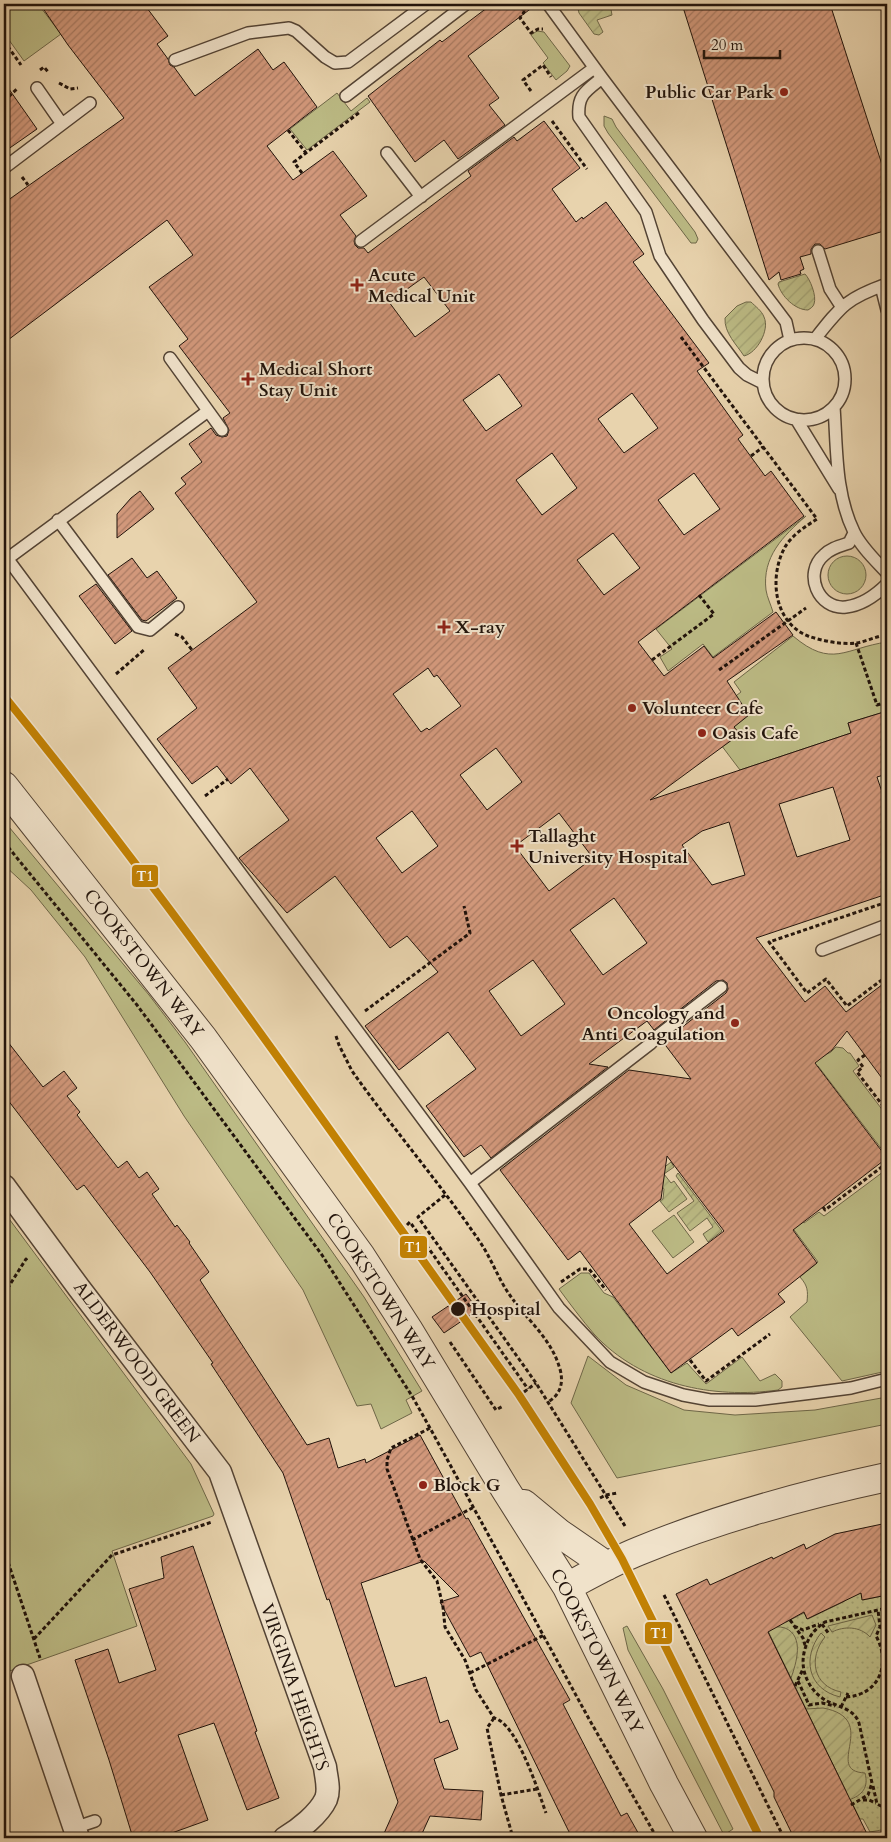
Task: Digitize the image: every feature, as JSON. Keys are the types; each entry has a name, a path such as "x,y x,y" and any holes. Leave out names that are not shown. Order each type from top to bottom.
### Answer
{"street":[{"name":"COOKSTOWN WAY","path":"4,786 203,1038 361,1256 567,1587 664,1784 693,1838"},
{"name":"ALDERWOOD GREEN","path":"4,1186 79,1288 220,1472 248,1550"},
{"path":"567,1587 639,1551 672,1539 780,1502 887,1477"},
{"path":"505,1489 559,1532 607,1566"},
{"name":"VIRGINIA HEIGHTS","path":"248,1550 325,1767 328,1786 326,1799 312,1817 296,1832 285,1838"},
{"path":"23,1676 76,1833"}],"lane":[{"path":"175,60 248,33 289,28 296,31 324,57 335,63 348,62 426,4"},
{"path":"346,96 466,4"},
{"path":"548,4 594,68 786,322 790,340"},
{"path":"360,241 594,68"},
{"path":"602,78 584,92 580,99 579,117 646,212 660,256 703,320 739,368 746,375 763,383"},
{"path":"37,88 62,124"},
{"path":"4,168 90,103"},
{"path":"387,153 420,197"},
{"path":"818,251 830,289 842,306"},
{"path":"815,339 842,306 853,298 884,285 887,310"},
{"path":"801,338 815,339 828,345 838,355 844,368 845,382 842,396 834,407 822,416 808,420 796,419 783,414 773,406 766,395 763,383 764,370 768,358 777,348 790,340 801,338"},
{"path":"170,358 222,430"},
{"path":"834,407 839,490"},
{"path":"208,411 58,520 5,556 470,1183 559,1308 610,1362 644,1382 683,1395 710,1400 755,1400 841,1389 887,1379"},
{"path":"796,419 839,490 854,533 887,573"},
{"path":"58,520 138,627 150,630 178,607"},
{"path":"854,533 849,543 834,548 823,555 816,565 815,588 820,597 828,602 846,607 860,603 878,594 887,584"},
{"path":"822,950 887,925"},
{"path":"470,1183 721,987"},
{"path":"76,1833 95,1821"}],"path":[{"path":"4,41 21,65"},
{"path":"302,174 294,162 371,103 358,86"},
{"path":"288,130 306,153"},
{"path":"681,337 817,518 786,544 778,563 775,586 778,604 789,622 807,636 840,643 856,643 887,635"},
{"path":"751,456 763,447"},
{"path":"652,660 714,614 699,595"},
{"path":"719,670 789,622 820,597"},
{"path":"169,634 182,637 192,650"},
{"path":"856,643 878,705 887,702"},
{"path":"101,684 125,667 150,644"},
{"path":"191,806 228,779"},
{"path":"4,842 137,1005 322,1255 412,1396 589,1719 657,1838"},
{"path":"360,1015 470,933 464,906"},
{"path":"338,1031 336,1035 339,1045 352,1071 481,1243 517,1306 546,1339 559,1366 561,1386 558,1394 548,1402"},
{"path":"865,1055 858,1060 863,1067 857,1072 887,1111"},
{"path":"823,1207 825,1210 887,1164"},
{"path":"445,1195 418,1217 536,1383 625,1526"},
{"path":"407,1225 410,1222 528,1388"},
{"path":"4,1294 26,1259"},
{"path":"554,1276 560,1283 580,1269 589,1269 606,1290"},
{"path":"690,1360 706,1381 770,1334"},
{"path":"524,1392 536,1383"},
{"path":"496,1410 503,1406"},
{"path":"430,1428 391,1448 386,1470 420,1559 437,1581 445,1627 465,1660 476,1690 494,1718 507,1726 526,1760 546,1813"},
{"path":"600,1498 617,1493"},
{"path":"412,1540 474,1507"},
{"path":"34,1639 112,1555 219,1520"},
{"path":"4,1550 41,1661"},
{"path":"664,1595 784,1838"},
{"path":"794,1626 803,1630 887,1608 887,1614"},
{"path":"842,1708 847,1695 855,1696 870,1688 878,1680 881,1672 883,1652 876,1636 880,1627 878,1610"},
{"path":"790,1620 803,1638 805,1646"},
{"path":"824,1623 829,1634"},
{"path":"824,1623 816,1628 805,1646 803,1657 806,1679 813,1690 824,1699 854,1714 859,1722 877,1804"},
{"path":"470,1673 544,1635"},
{"path":"794,1686 804,1668"},
{"path":"798,1681 809,1705 822,1703 842,1708"},
{"path":"887,1716 884,1734 887,1752"},
{"path":"494,1718 487,1728 501,1795 513,1838"},
{"path":"886,1748 887,1740"},
{"path":"851,1805 862,1800 870,1793 872,1784"},
{"path":"501,1795 537,1789"},
{"path":"862,1800 869,1800 880,1806 887,1804"}],"shaded area":[{"path":"7,4 38,4 61,34 24,61 4,33 4,6"},
{"path":"577,4 610,4 612,15 597,20 603,32 599,35 594,34 579,13"},
{"path":"537,31 544,32 570,66 556,80 543,63 548,58 531,35"},
{"path":"337,93 351,111 367,98 370,102 307,150 290,129"},
{"path":"604,116 612,119 616,127 695,232 698,239 696,243 691,243 608,133 604,126"},
{"path":"805,274 811,284 815,297 814,305 808,310 798,308 789,302 778,284 779,282"},
{"path":"751,302 762,313 765,328 758,346 744,356 729,334 725,318 737,306"},
{"path":"806,516 782,540 767,567 766,590 773,612 713,657 703,644 668,671 660,657 672,649 656,629"},
{"path":"847,556 861,561 866,575 861,589 847,594 833,589 828,575 833,561"},
{"path":"793,636 818,652 829,654 839,654 887,642 887,720 884,712 848,723 851,733 740,770 703,721 741,692 734,682"},
{"path":"4,821 149,995 185,1042 364,1297 422,1391 406,1400 412,1413 381,1429 371,1404 357,1406 303,1290 184,1116 85,957 31,890 4,865"},
{"path":"836,1047 843,1048 850,1053 859,1066 853,1071 887,1116 887,1156 818,1066 784,1092 821,1057"},
{"path":"712,1120 733,1129 804,1223 819,1212 824,1216 887,1169 887,1371 842,1381 790,1317 807,1302 807,1289 800,1277 818,1262"},
{"path":"671,1162 674,1167 664,1174 671,1183 674,1181 687,1199 669,1212 660,1201 663,1199 664,1189 656,1178 657,1173"},
{"path":"678,1173 722,1231 708,1242 703,1234 713,1227 707,1218 690,1231 677,1213 694,1201 676,1176"},
{"path":"4,1212 191,1464 214,1514 213,1516 112,1551 137,1626 4,1673"},
{"path":"674,1215 694,1242 673,1258 652,1231"},
{"path":"581,1273 589,1273 604,1293 613,1297 671,1373 687,1363 706,1384 742,1357 760,1381 775,1374 782,1381 782,1387 778,1390 753,1392 704,1390 679,1385 633,1366 594,1334 559,1289"},
{"path":"588,1356 626,1385 684,1410 735,1415 815,1410 887,1397 887,1424 617,1478 571,1403"},
{"path":"860,1590 863,1600 887,1595 887,1829 870,1832 863,1819 860,1819 766,1627 780,1610 786,1622 804,1613 808,1619 843,1602"},
{"path":"872,1615 876,1625 870,1637 862,1631 852,1628 832,1632 828,1626"},
{"path":"627,1626 663,1689 733,1829 724,1835 628,1650 623,1628"},
{"path":"766,1627 785,1628 795,1637 797,1658 791,1678"},
{"path":"821,1633 825,1637 816,1654 816,1670 824,1684 841,1692 840,1697 820,1687 814,1680 811,1671 811,1652"},
{"path":"823,1708 840,1714 848,1723 851,1733 848,1754 849,1764 853,1770 865,1773 865,1787 858,1796 849,1800 806,1709"}],"building":[{"path":"40,4 144,4 168,36 157,44 170,65 174,67 195,96 258,49 273,70 284,62 317,107 267,146 293,180 333,151 367,196 340,215 356,236 355,245 358,248 364,248 368,253 471,176 468,171 514,137 517,141 544,121 580,168 552,189 576,222 606,202 644,254 633,262 709,363 697,371 743,435 738,439 765,476 771,471 804,516 638,642 664,676 704,646 713,658 776,612 793,635 727,681 749,715 734,727 740,734 650,800 851,733 848,723 887,711 887,774 877,777 887,807 887,894 756,938 805,1002 825,986 846,1012 887,981 887,1085 847,1031 832,1050 815,1063 887,1158 793,1230 817,1263 778,1294 785,1302 738,1336 732,1328 671,1373 580,1251 568,1260 500,1170 629,1070 691,1079 663,1042 726,993 728,989 727,983 723,980 716,981 654,1030 647,1021 589,1064 608,1067 491,1158 481,1145 464,1157 426,1106 476,1069 448,1032 399,1070 365,1026 438,972 407,936 390,948 335,876 287,913 239,858 289,820 250,768 231,784 217,766 192,784 157,739 197,708 168,668 257,602 175,493 186,484 181,478 202,462 189,444 211,428 216,435 222,437 227,436 229,430 223,418 230,413 179,346 188,339 149,287 193,255 167,220 4,343 4,203 124,118 68,45","holes":["424,277 450,311 415,337 389,302","499,374 522,406 486,431 463,400","632,393 658,428 624,453 598,419","552,453 577,488 542,515 516,480","694,473 720,509 684,535 658,500","613,533 640,568 604,595 577,560","428,668 434,677 437,675 461,706 429,730 427,728 421,732 393,694","496,748 522,782 487,810 460,775","833,787 850,840 797,857 779,804","412,811 438,846 402,873 376,838","559,813 593,858 549,891 515,846","729,822 745,875 712,885 682,845 702,831","614,898 647,943 603,975 570,930","533,960 565,1004 521,1036 489,991","667,1156 724,1231 667,1274 629,1224 661,1199"]},
{"path":"492,4 537,4 468,56 499,98 489,105 505,125 458,159 444,140 415,162 368,96 440,40 442,42"},
{"name":"Public Car Park","path":"682,4 830,4 887,180 887,230 825,249 820,244 815,244 811,249 811,254 800,257 804,269 800,271 801,274 781,280 779,272 769,280"},
{"path":"4,82 37,129 4,152"},
{"path":"140,491 154,509 117,538 117,514"},
{"path":"132,558 147,578 157,571 177,598 146,621 142,620 108,575"},
{"path":"96,584 132,631 115,644 79,596"},
{"path":"4,1037 43,1087 64,1071 77,1088 67,1096 80,1112 77,1115 118,1168 127,1161 139,1178 147,1172 159,1189 152,1194 175,1227 177,1225 190,1242 209,1272 200,1280 307,1445 329,1438 338,1468 365,1459 366,1463 420,1435 570,1700 563,1704 621,1816 627,1813 641,1838 572,1838 481,1652 470,1657 440,1602 459,1596 424,1561 361,1583 395,1687 426,1677 440,1723 448,1720 458,1749 434,1759 444,1789 483,1791 481,1820 430,1816 420,1838 382,1838 398,1802 329,1599 327,1600 283,1473 211,1364 213,1363 150,1272 84,1185 77,1190 4,1095"},
{"path":"466,1294 478,1310 444,1333 432,1317"},
{"path":"887,1523 887,1595 862,1600 861,1593 807,1619 804,1612 768,1632 869,1838 794,1838 774,1797 774,1792 676,1594 707,1579 710,1585 804,1544 806,1549 835,1534"},
{"path":"193,1546 279,1798 247,1810 214,1723 178,1735 208,1820 169,1834 170,1838 133,1838 75,1660 108,1649 119,1683 156,1670 129,1589 164,1578 161,1557"}],"transit line":[{"name":"T1","path":"4,696 72,781 203,954 519,1395 590,1504 622,1559 760,1838"}],"place":[{"name":"Public Car Park","path":"784,92"},
{"name":"Acute Medical Unit","path":"357,285"},
{"name":"Medical Short Stay Unit","path":"248,379"},
{"name":"X-ray","path":"444,627"},
{"name":"Volunteer Cafe","path":"632,708"},
{"name":"Oasis Cafe","path":"702,733"},
{"name":"Tallaght University Hospital","path":"517,846"},
{"name":"Oncology and Anti Coagulation","path":"735,1023"},
{"name":"Hospital","path":"458,1309"},
{"name":"Block G","path":"423,1485"}]}
